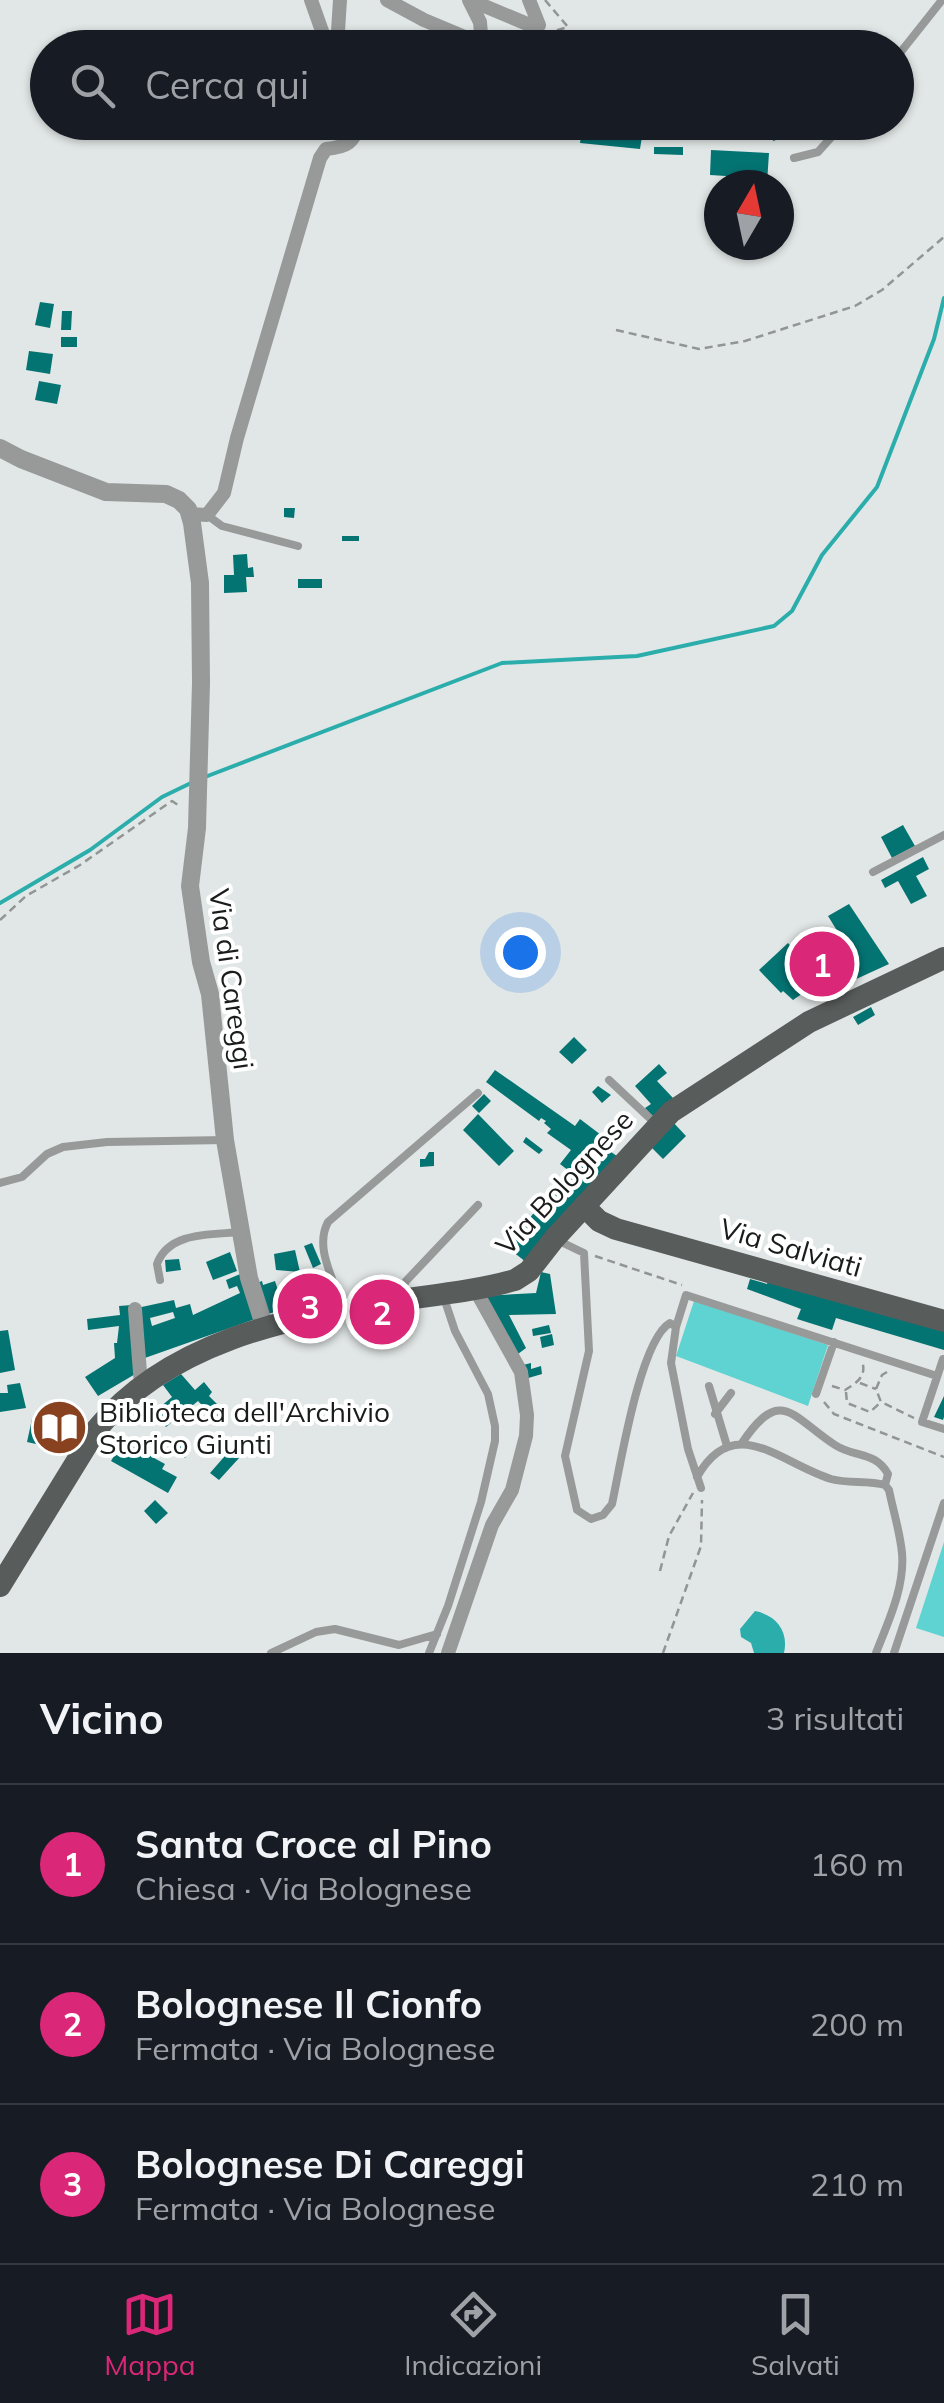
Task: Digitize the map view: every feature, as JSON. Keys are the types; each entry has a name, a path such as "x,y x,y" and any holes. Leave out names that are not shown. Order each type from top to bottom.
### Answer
{"main road":[{"name":"Via Bolognese","path":"0,1586 96,1430 141,1385 180,1360 265,1328 342,1309 515,1280 530,1271 554,1238 672,1112 809,1022 944,958"},
{"name":"Via Salviati","path":"591,1200 599,1220 622,1230 944,1321"}],"street":[{"path":"311,0 322,30"},
{"path":"338,30 340,0"},
{"path":"387,0 448,30"},
{"path":"470,0 481,30"},
{"path":"470,0 537,28 539,24 529,0"},
{"path":"0,448 106,492 166,494 198,515 224,493 236,438 320,158 326,150 343,148 355,140"},
{"name":"Via di Careggi","path":"198,515 201,683 197,828 190,886 201,962 210,994 241,1232 249,1278 265,1328"},
{"path":"448,1653 492,1525 512,1490 526,1436 521,1372 475,1289"},
{"path":"136,1309 141,1385"}],"lane":[{"path":"914,35 942,0"},
{"path":"794,158 818,152 829,140"},
{"path":"198,515 222,526 298,546"},
{"path":"873,872 944,834"},
{"path":"609,1080 657,1125"},
{"path":"342,1309 322,1246 322,1233 328,1222 478,1092"},
{"path":"0,1183 22,1177 47,1154 62,1148 107,1142 226,1140"},
{"path":"398,1300 406,1281 478,1205"},
{"path":"160,1280 157,1264 168,1246 194,1237 241,1232"},
{"path":"554,1238 584,1253 589,1350 565,1456 582,1516 591,1519 603,1515 612,1504 646,1357 664,1326 670,1322 676,1327"},
{"path":"429,1653 481,1502 495,1426 488,1394 454,1331 444,1294"},
{"path":"699,1483 670,1363 686,1295 937,1376"},
{"path":"816,1394 834,1342"},
{"path":"943,1359 922,1422 944,1429"},
{"path":"709,1386 727,1446"},
{"path":"715,1414 731,1393"},
{"path":"742,1443 765,1414 790,1412 840,1448 876,1458 888,1474 885,1485"},
{"path":"688,1449 711,1455 742,1443 844,1483 885,1485 902,1553 902,1574 876,1653"},
{"path":"699,1483 711,1455"},
{"path":"894,1653 944,1504"},
{"path":"270,1653 316,1632 334,1630 399,1645 437,1634"}],"path":[{"path":"616,330 699,350 745,341 855,306 882,290 944,238"},
{"path":"0,920 26,896 80,865 166,805 180,805 186,815"},
{"path":"584,1253 688,1286"},
{"path":"820,1382 845,1390 859,1382 864,1368 859,1350"},
{"path":"845,1390 847,1402 870,1412 876,1410 880,1402 876,1390 882,1375 902,1364"},
{"path":"859,1382 876,1390"},
{"path":"816,1394 834,1414 944,1457"},
{"path":"880,1402 922,1422"},
{"path":"660,1571 669,1536 699,1483"},
{"path":"663,1653 701,1546 704,1510 699,1483"}],"shaded area":[{"path":"694,1301 828,1345 808,1406 676,1356"},
{"path":"944,1542 944,1637 916,1628"},
{"path":"755,1611 779,1625 785,1638 784,1653 754,1653 751,1643 741,1637 740,1629"}],"building":[{"path":"580,140 641,140 640,149 580,143"},
{"path":"654,147 683,147 683,155 654,154"},
{"path":"711,150 769,153 768,170 710,170"},
{"path":"40,302 54,304 50,328 35,325"},
{"path":"62,311 72,311 71,330 61,330"},
{"path":"61,337 77,337 77,347 61,347"},
{"path":"29,351 53,354 50,374 26,370"},
{"path":"39,381 61,385 57,404 35,400"},
{"path":"284,508 295,508 294,518 284,517"},
{"path":"342,536 359,536 359,541 342,541"},
{"path":"247,554 248,568 253,567 254,577 246,577 247,592 224,593 224,575 234,575 233,555"},
{"path":"298,579 322,579 322,588 298,588"},
{"path":"903,825 915,846 892,858 881,837"},
{"path":"923,857 929,869 916,876 927,896 911,904 898,881 885,888 881,880"},
{"path":"849,904 889,964 828,992 819,982 793,1000 781,993 759,970 788,943 796,952 805,946 803,938 816,932 818,940 826,937 833,950 844,942 828,916"},
{"path":"871,1007 875,1015 858,1025 853,1017"},
{"path":"574,1037 587,1050 572,1064 559,1052"},
{"path":"659,1064 667,1073 657,1081 673,1098 653,1117 645,1108 651,1104 635,1086"},
{"path":"495,1070 575,1126 580,1119 605,1138 600,1144 621,1159 526,1262 508,1248 554,1185 561,1191 588,1158 583,1154 569,1171 560,1164 571,1150 547,1133 551,1129 546,1121 539,1121 486,1082"},
{"path":"598,1086 611,1095 602,1103 592,1092"},
{"path":"484,1094 491,1101 479,1113 472,1106"},
{"path":"478,1114 514,1151 499,1166 463,1130"},
{"path":"671,1120 686,1136 663,1159 647,1143"},
{"path":"526,1137 543,1150 539,1154 523,1142"},
{"path":"429,1152 434,1152 434,1166 420,1167 420,1159 425,1159"},
{"path":"312,1243 321,1264 313,1268 304,1246"},
{"path":"295,1250 300,1272 276,1270 274,1254"},
{"path":"230,1252 237,1271 213,1280 206,1262"},
{"path":"179,1259 181,1270 166,1272 165,1260"},
{"path":"245,1272 258,1318 142,1359 137,1308 174,1300 176,1308 190,1304 193,1315 240,1293 237,1286 229,1289 226,1280","holes":["173,1312 175,1318 152,1326 150,1318"]},
{"path":"541,1272 550,1274 556,1314 509,1315 526,1348 518,1354 483,1296 536,1293"},
{"path":"750,1279 944,1330 944,1350 836,1318 832,1330 797,1319 801,1309 747,1289"},
{"path":"262,1281 263,1285 275,1281 284,1309 265,1315 254,1284"},
{"path":"132,1305 137,1373 98,1396 85,1377 115,1358 119,1326 88,1330 87,1319 120,1315 119,1306"},
{"path":"549,1325 551,1333 533,1336 532,1329"},
{"path":"8,1330 15,1370 0,1373 0,1331"},
{"path":"552,1334 554,1345 542,1348 540,1337"},
{"path":"531,1363 531,1369 541,1366 542,1374 525,1379 523,1365"},
{"path":"181,1374 195,1390 204,1382 212,1392 209,1396 226,1413 218,1422 198,1401 166,1427 154,1412 172,1397 163,1385"},
{"path":"20,1383 26,1408 0,1412 0,1393 8,1393 7,1385"},
{"path":"944,1396 944,1417 943,1420 934,1417"},
{"path":"62,1411 81,1415 74,1443 65,1441 63,1450 27,1442 32,1419 40,1421 42,1413 60,1417"},
{"path":"176,1439 190,1452 185,1458 171,1445"},
{"path":"123,1441 165,1464 162,1469 177,1477 168,1493 111,1461"},
{"path":"231,1449 240,1457 219,1480 210,1473"},
{"path":"155,1500 168,1513 156,1524 144,1511"}],"waterway":[{"path":"205,777 502,663 637,656 774,626 792,611 822,555 877,487 934,339 944,298"},
{"path":"0,903 90,850 162,797 193,782"}],"place":[{"name":"Santa Croce al Pino","path":"822,964"},
{"name":"Bolognese Di Careggi","path":"310,1306"},
{"name":"Bolognese Il Cionfo","path":"382,1312"},
{"name":"Biblioteca dell'Archivio Storico Giunti","path":"60,1427"}]}
